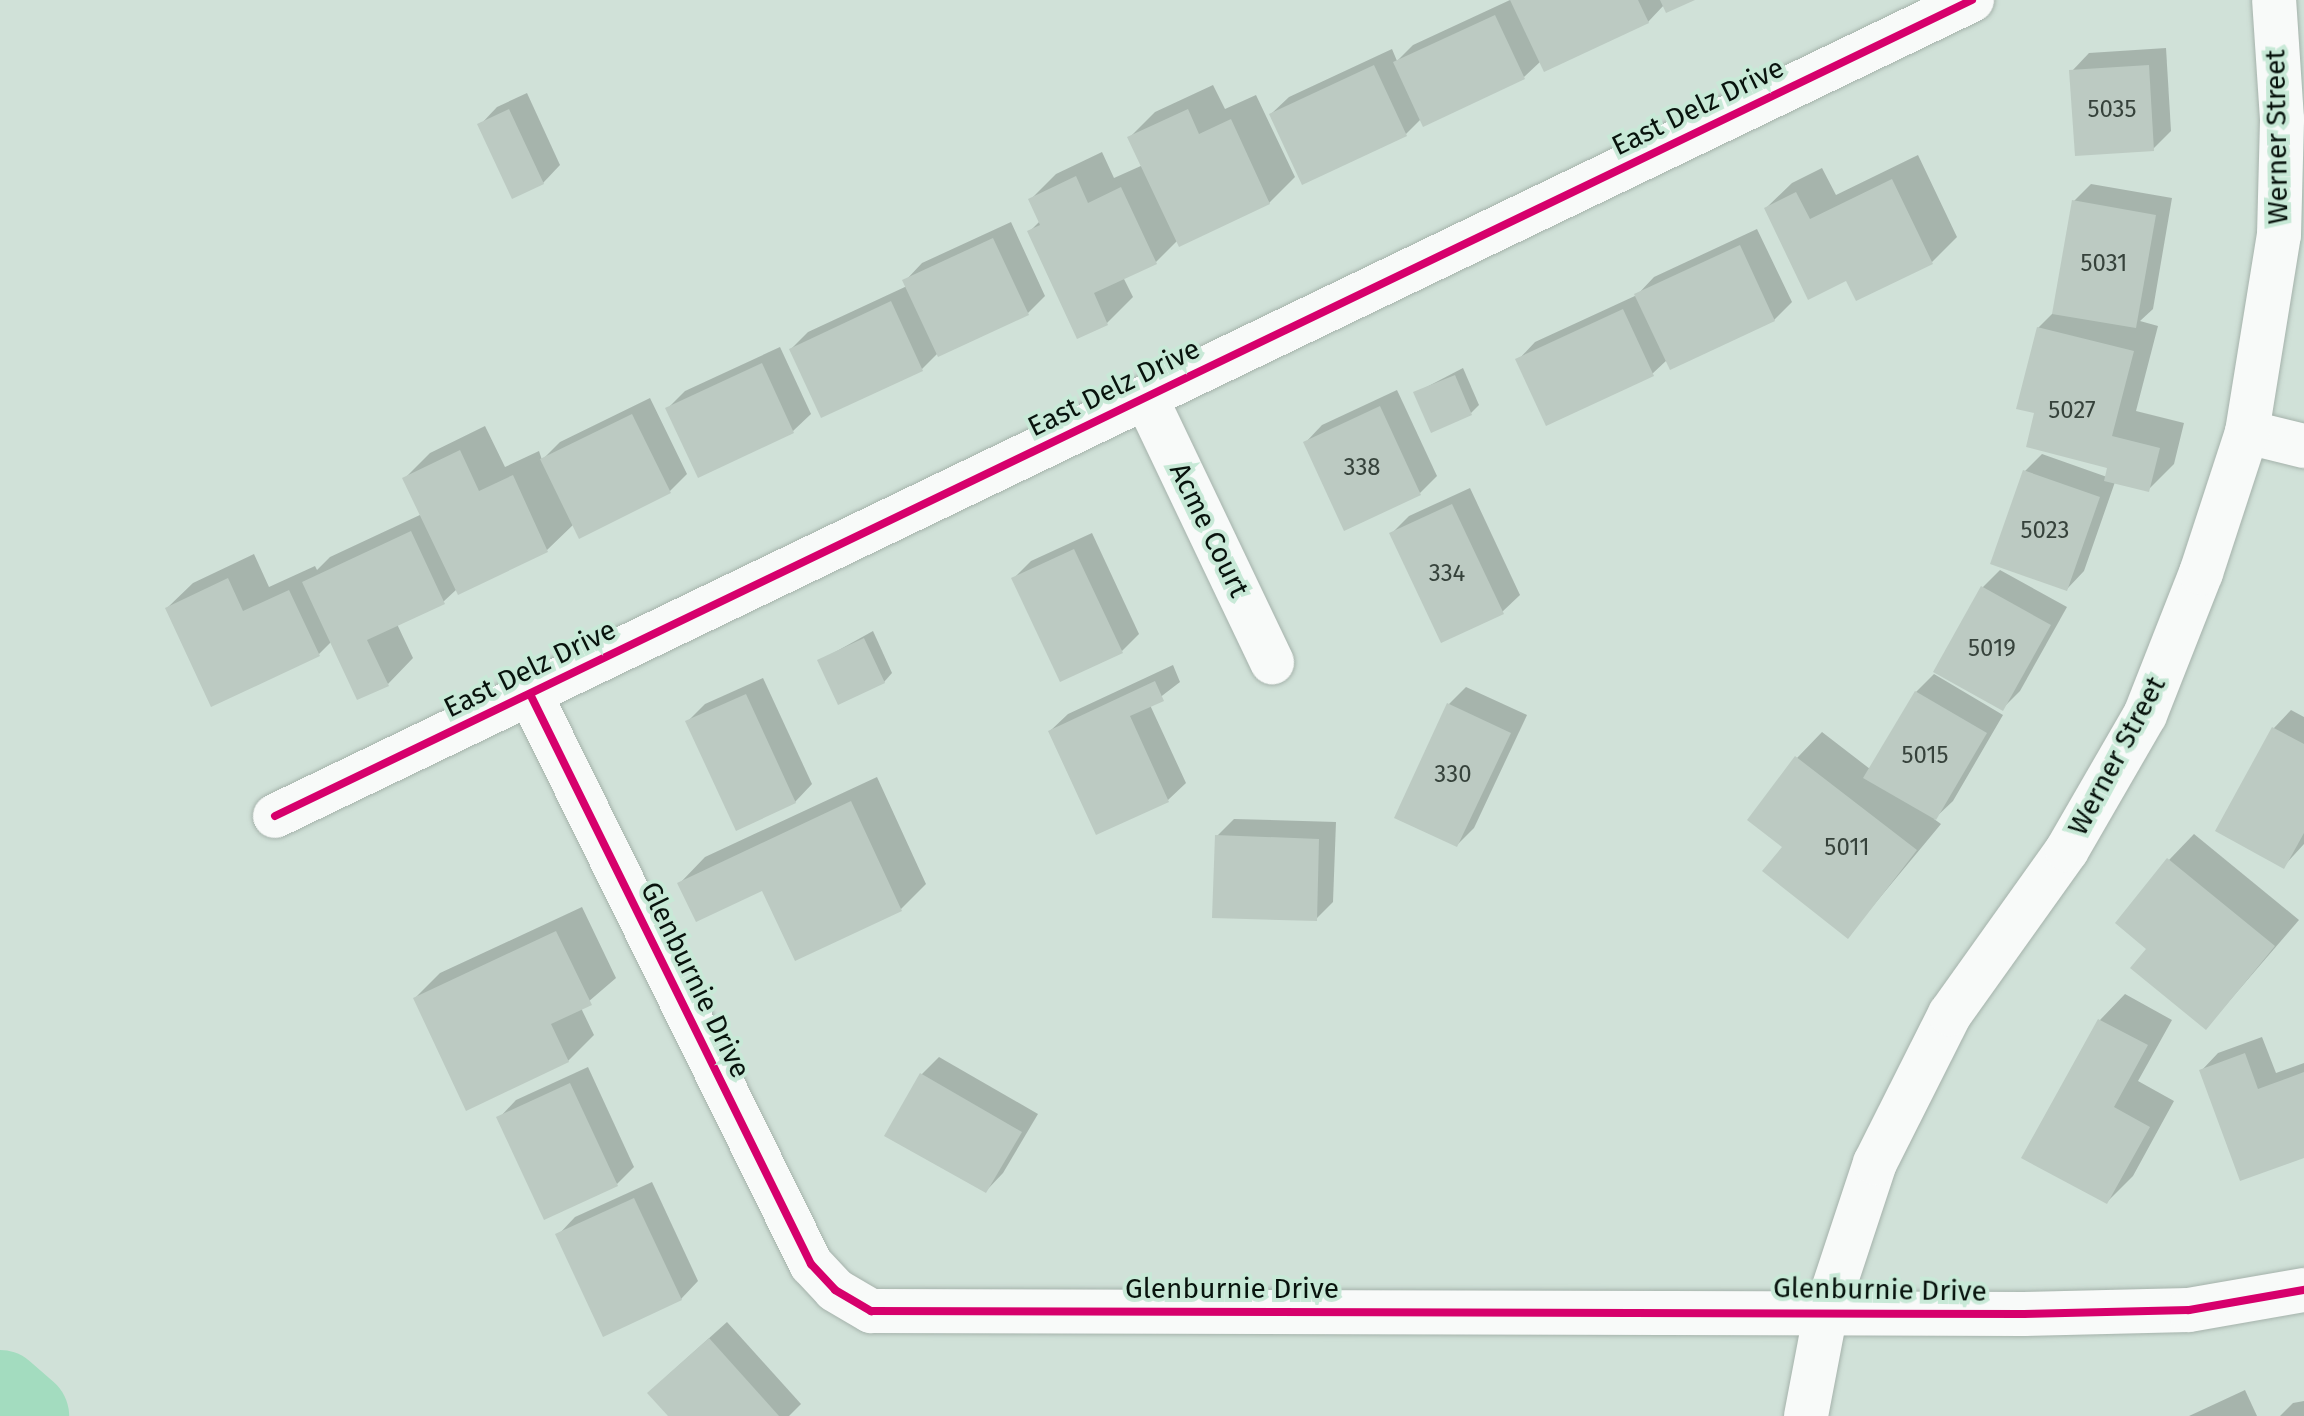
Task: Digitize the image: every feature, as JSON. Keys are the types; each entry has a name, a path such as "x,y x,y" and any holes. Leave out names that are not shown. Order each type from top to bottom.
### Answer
{"street":[{"name":"East Delz Drive","path":"275,816 1972,0"},
{"name":"Werner Street","path":"1806,1416 1826,1311 1875,1163 1950,1014 2067,850 2145,715 2201,573 2247,432 2279,235 2282,119 2274,0"},
{"name":"Acme Court","path":"1146,398 1272,662"},
{"path":"2247,432 2304,446"},
{"name":"Glenburnie Drive","path":"530,694 811,1264 835,1290 871,1311 2189,1310 2304,1290"}],"building":[{"path":"1510,0 1638,0 1649,23 1544,72"},
{"path":"1660,0 1695,0 1666,13"},
{"path":"1495,15 1525,79 1423,127 1393,62"},
{"path":"1374,65 1407,136 1302,185 1269,114"},
{"path":"2149,65 2154,151 2075,156 2069,70"},
{"path":"509,109 544,184 512,199 477,124"},
{"path":"1188,109 1199,134 1231,119 1270,204 1179,247 1127,137"},
{"path":"1076,176 1088,203 1121,187 1157,264 1094,293 1108,325 1077,339 1027,231 1040,225 1028,199"},
{"path":"1892,179 1933,264 1856,301 1846,281 1808,300 1764,208 1796,192 1810,219"},
{"path":"2072,200 2156,215 2136,328 2052,314"},
{"path":"993,238 1029,315 938,357 902,280"},
{"path":"1740,245 1775,321 1670,370 1634,294"},
{"path":"891,301 923,371 821,418 789,349"},
{"path":"1623,309 1654,376 1546,426 1515,359"},
{"path":"2037,327 2134,351 2112,436 2160,448 2149,492 2104,481 2107,468 2026,447 2034,413 2016,409"},
{"path":"762,363 794,433 698,478 665,408"},
{"path":"1455,375 1472,415 1431,433 1413,392"},
{"path":"1380,406 1421,495 1344,531 1303,442"},
{"path":"632,414 671,493 579,539 540,459"},
{"path":"460,450 479,491 513,475 548,552 458,595 402,478"},
{"path":"2023,470 2100,497 2067,591 1990,564"},
{"path":"1452,504 1504,614 1441,643 1389,533"},
{"path":"411,531 445,604 367,640 389,686 357,700 302,582"},
{"path":"1074,549 1123,653 1060,682 1011,578"},
{"path":"228,578 243,611 289,590 320,656 211,707 165,608"},
{"path":"1981,586 2051,625 2003,711 1933,672"},
{"path":"864,638 885,683 838,705 817,660"},
{"path":"1155,681 1164,701 1130,716 1169,802 1096,835 1048,731"},
{"path":"1915,691 1987,733 1936,820 1863,778"},
{"path":"746,694 796,803 736,831 685,721"},
{"path":"1447,703 1511,733 1457,847 1394,818"},
{"path":"2272,727 2304,744 2304,833 2284,869 2215,831"},
{"path":"1795,756 1917,850 1848,939 1762,871 1782,847 1747,820"},
{"path":"851,801 902,911 795,961 762,891 696,922 677,883"},
{"path":"1215,835 1319,839 1317,921 1212,918"},
{"path":"2167,858 2275,946 2206,1030 2130,968 2146,949 2115,923"},
{"path":"556,931 592,1005 551,1024 569,1062 466,1111 413,998"},
{"path":"2098,1019 2148,1045 2114,1107 2150,1127 2107,1204 2021,1158"},
{"path":"2245,1053 2258,1089 2304,1072 2304,1158 2240,1181 2199,1070"},
{"path":"920,1073 1022,1132 986,1193 884,1136"},
{"path":"570,1083 618,1186 544,1220 496,1117"},
{"path":"634,1198 682,1300 603,1337 555,1234"},
{"path":"709,1338 779,1416 668,1416 647,1393"}],"waterway":[{"path":"0,1395 24,1416"}],"cycle path":[{"path":"275,816 1972,0"},
{"path":"530,694 811,1264 835,1290 871,1311 2024,1314 2189,1310 2304,1290"}]}
